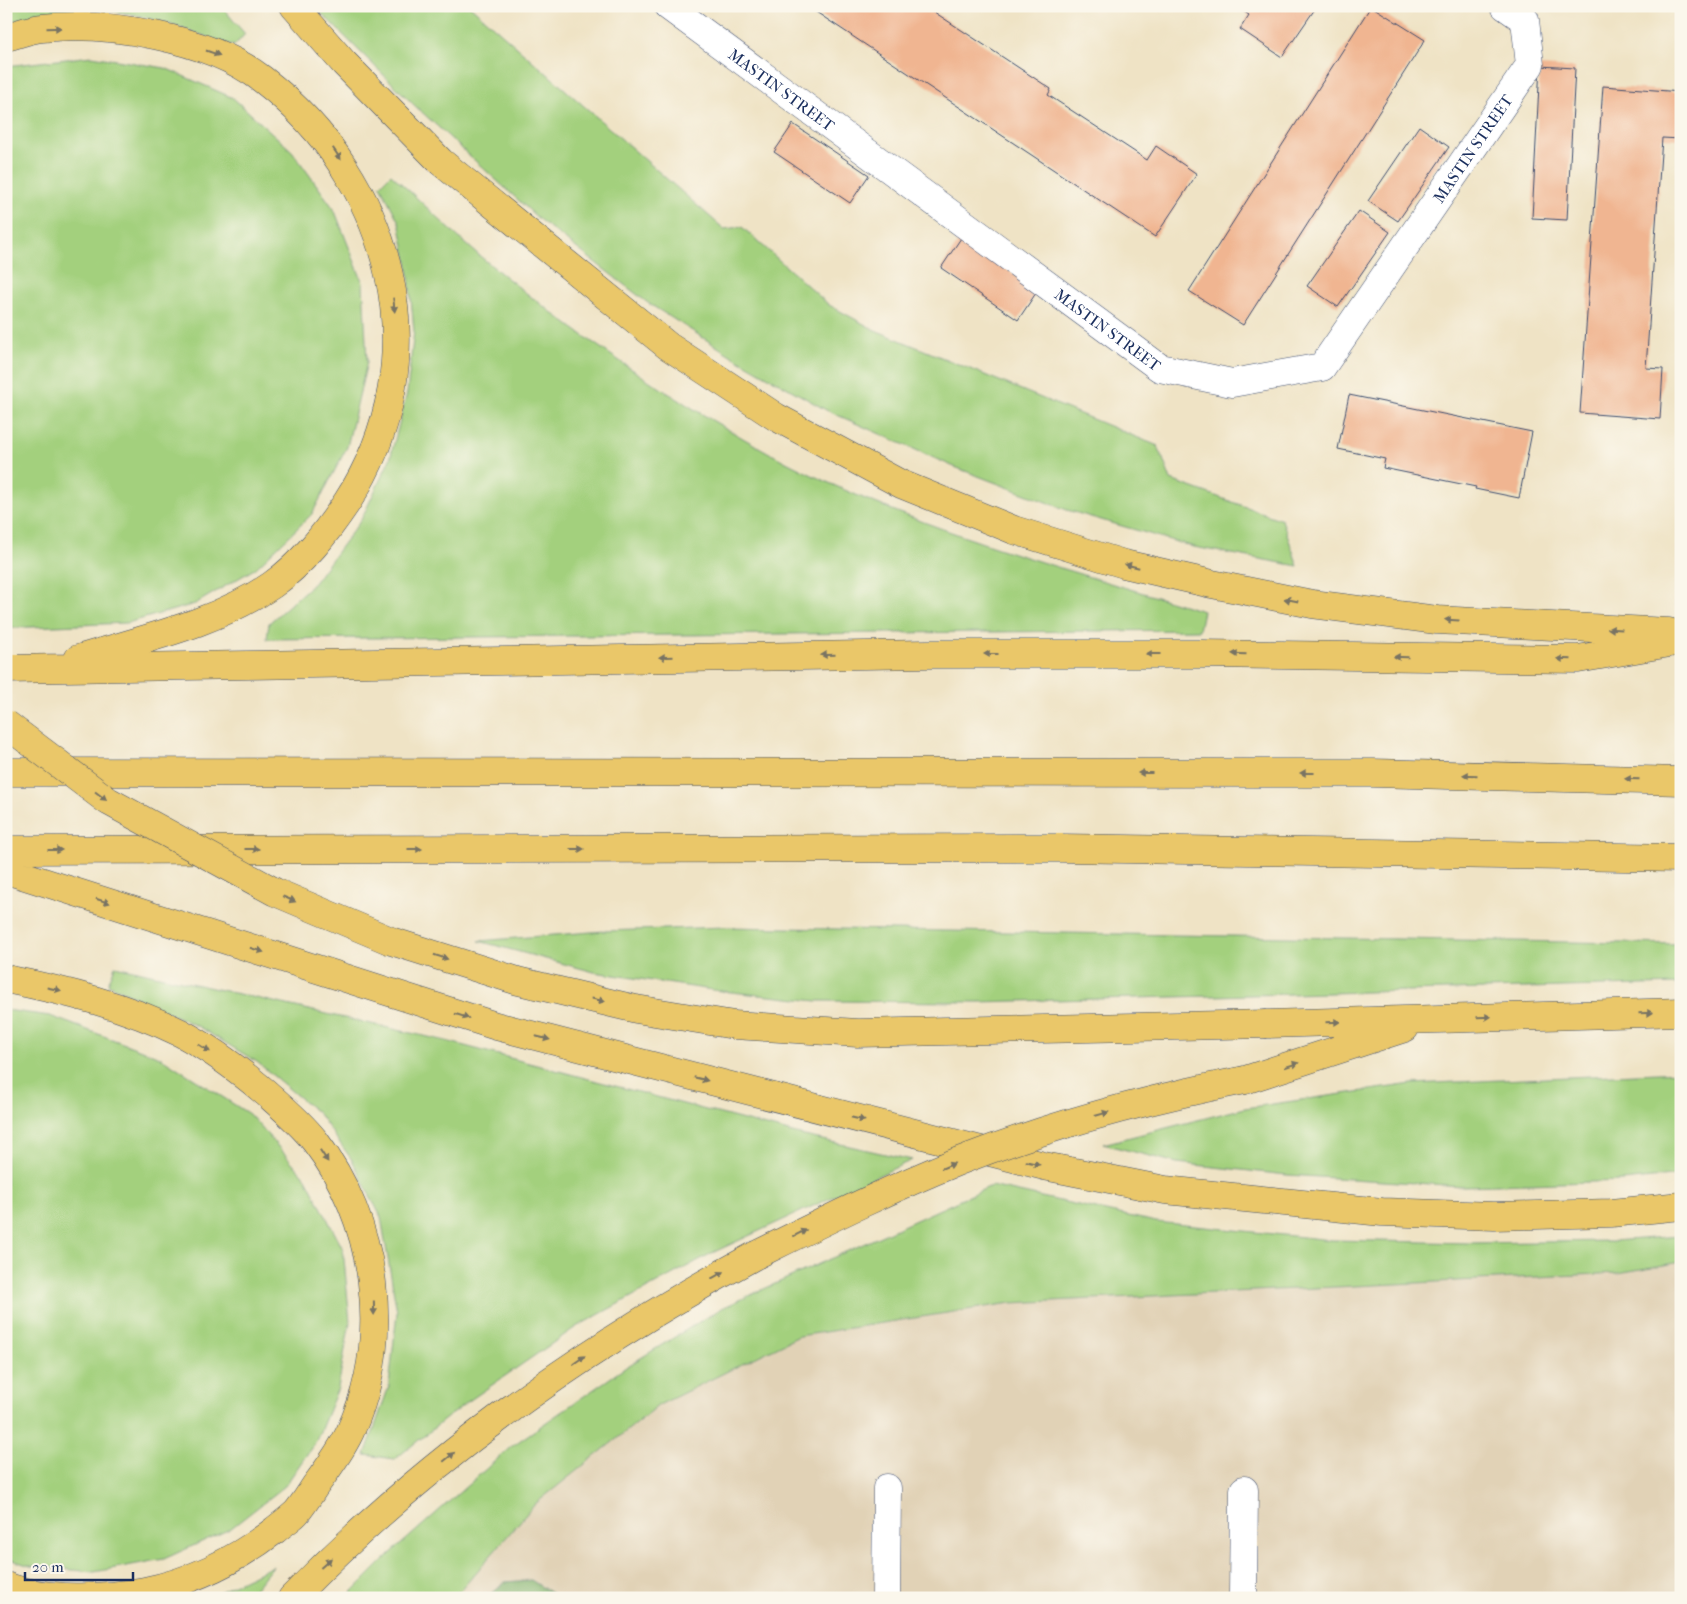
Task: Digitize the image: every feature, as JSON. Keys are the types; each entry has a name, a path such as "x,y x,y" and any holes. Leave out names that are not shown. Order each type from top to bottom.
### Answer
{"highway":[{"path":"294,6 344,63 441,162 668,346 776,417 901,484 1014,530 1115,561 1312,604 1437,620 1681,633"},
{"path":"6,37 40,28 85,26 134,30 219,54 262,78 335,150 360,192 379,239 392,288 396,324 396,364 389,404 378,444 353,492 332,524 304,558 272,584 241,603 190,625 46,669"},
{"path":"6,669 908,654 1202,654 1578,659 1681,641"},
{"path":"6,724 108,801 275,892 391,941 518,982 636,1009 734,1024 858,1033 1681,1012"},
{"path":"6,772 1373,773 1681,781"},
{"path":"6,850 1062,848 1681,858"},
{"path":"6,870 496,1026 1054,1168 1166,1190 1382,1212 1494,1216 1611,1213 1681,1206"},
{"path":"6,979 60,990 119,1008 181,1034 237,1069 280,1105 314,1140 344,1186 370,1263 374,1303 374,1348 365,1388 350,1432 325,1473 295,1513 254,1546 216,1569 170,1586 117,1597 64,1597 6,1586"},
{"path":"292,1598 389,1507 522,1399 594,1349 667,1304 756,1255 869,1199 960,1161 1070,1123 1171,1094 1245,1080 1435,1018"}],"street":[{"name":"MASTIN STREET","path":"668,6 1160,368 1232,383 1322,367 1530,65 1525,20 1505,6"},
{"path":"886,1598 887,1488"},
{"path":"1243,1598 1244,1490"}],"shaded area":[{"path":"1681,1262 1681,1598 454,1598 535,1504 659,1405 799,1336 1011,1303 1618,1273"}],"green space":[{"path":"6,6 221,6 245,34 234,46 141,16 100,10 59,13 6,23"},
{"path":"314,6 470,6 724,229 742,227 829,305 875,330 1158,446 1171,480 1282,520 1298,566 1194,547 1067,510 952,466 826,410 732,356 648,303 540,220 413,104"},
{"path":"92,56 165,68 233,98 292,151 334,209 363,283 367,362 347,447 312,514 256,568 195,604 127,623 6,628 6,66"},
{"path":"391,174 481,257 554,314 629,368 747,441 837,487 939,528 1045,563 1203,611 1199,630 267,639 269,623 314,583 361,520 390,459 407,393 414,331 408,266 399,222 380,185"},
{"path":"726,927 1681,944 1681,984 978,1002 817,1001 712,990 594,972 479,941 604,931"},
{"path":"115,966 446,1041 800,1135 912,1160 712,1253 576,1327 463,1405 395,1459 365,1455 389,1386 397,1312 381,1217 352,1160 319,1114 257,1062 199,1027 108,984"},
{"path":"6,1010 50,1016 160,1057 249,1114 306,1178 343,1249 350,1322 338,1388 316,1441 285,1486 230,1529 164,1559 94,1572 30,1566 6,1558"},
{"path":"1681,1072 1681,1175 1623,1181 1463,1186 1287,1175 1177,1163 1103,1144 1245,1108 1412,1084"},
{"path":"991,1186 1156,1222 1332,1240 1470,1243 1613,1241 1681,1236 1681,1262 1618,1273 1011,1303 799,1336 659,1405 535,1504 454,1598 346,1598 390,1554 512,1446 626,1367 722,1308"},
{"path":"273,1566 247,1598 207,1598"},
{"path":"531,1580 559,1598 487,1598 505,1582"}],"building":[{"path":"807,6 925,6 1051,89 1048,95 1147,160 1156,146 1197,174 1155,237"},
{"path":"1236,6 1317,6 1282,57 1240,29 1249,15"},
{"path":"1371,6 1425,40 1243,325 1189,291"},
{"path":"1540,66 1575,68 1567,220 1532,218"},
{"path":"1603,86 1681,92 1681,139 1662,138 1646,368 1663,369 1660,419 1580,413"},
{"path":"793,124 869,175 850,203 774,152"},
{"path":"1419,126 1449,147 1398,221 1368,201"},
{"path":"1359,211 1390,232 1338,307 1307,286"},
{"path":"961,238 1038,290 1018,320 941,268"},
{"path":"1349,395 1532,432 1519,498 1383,468 1385,459 1338,449"}]}
